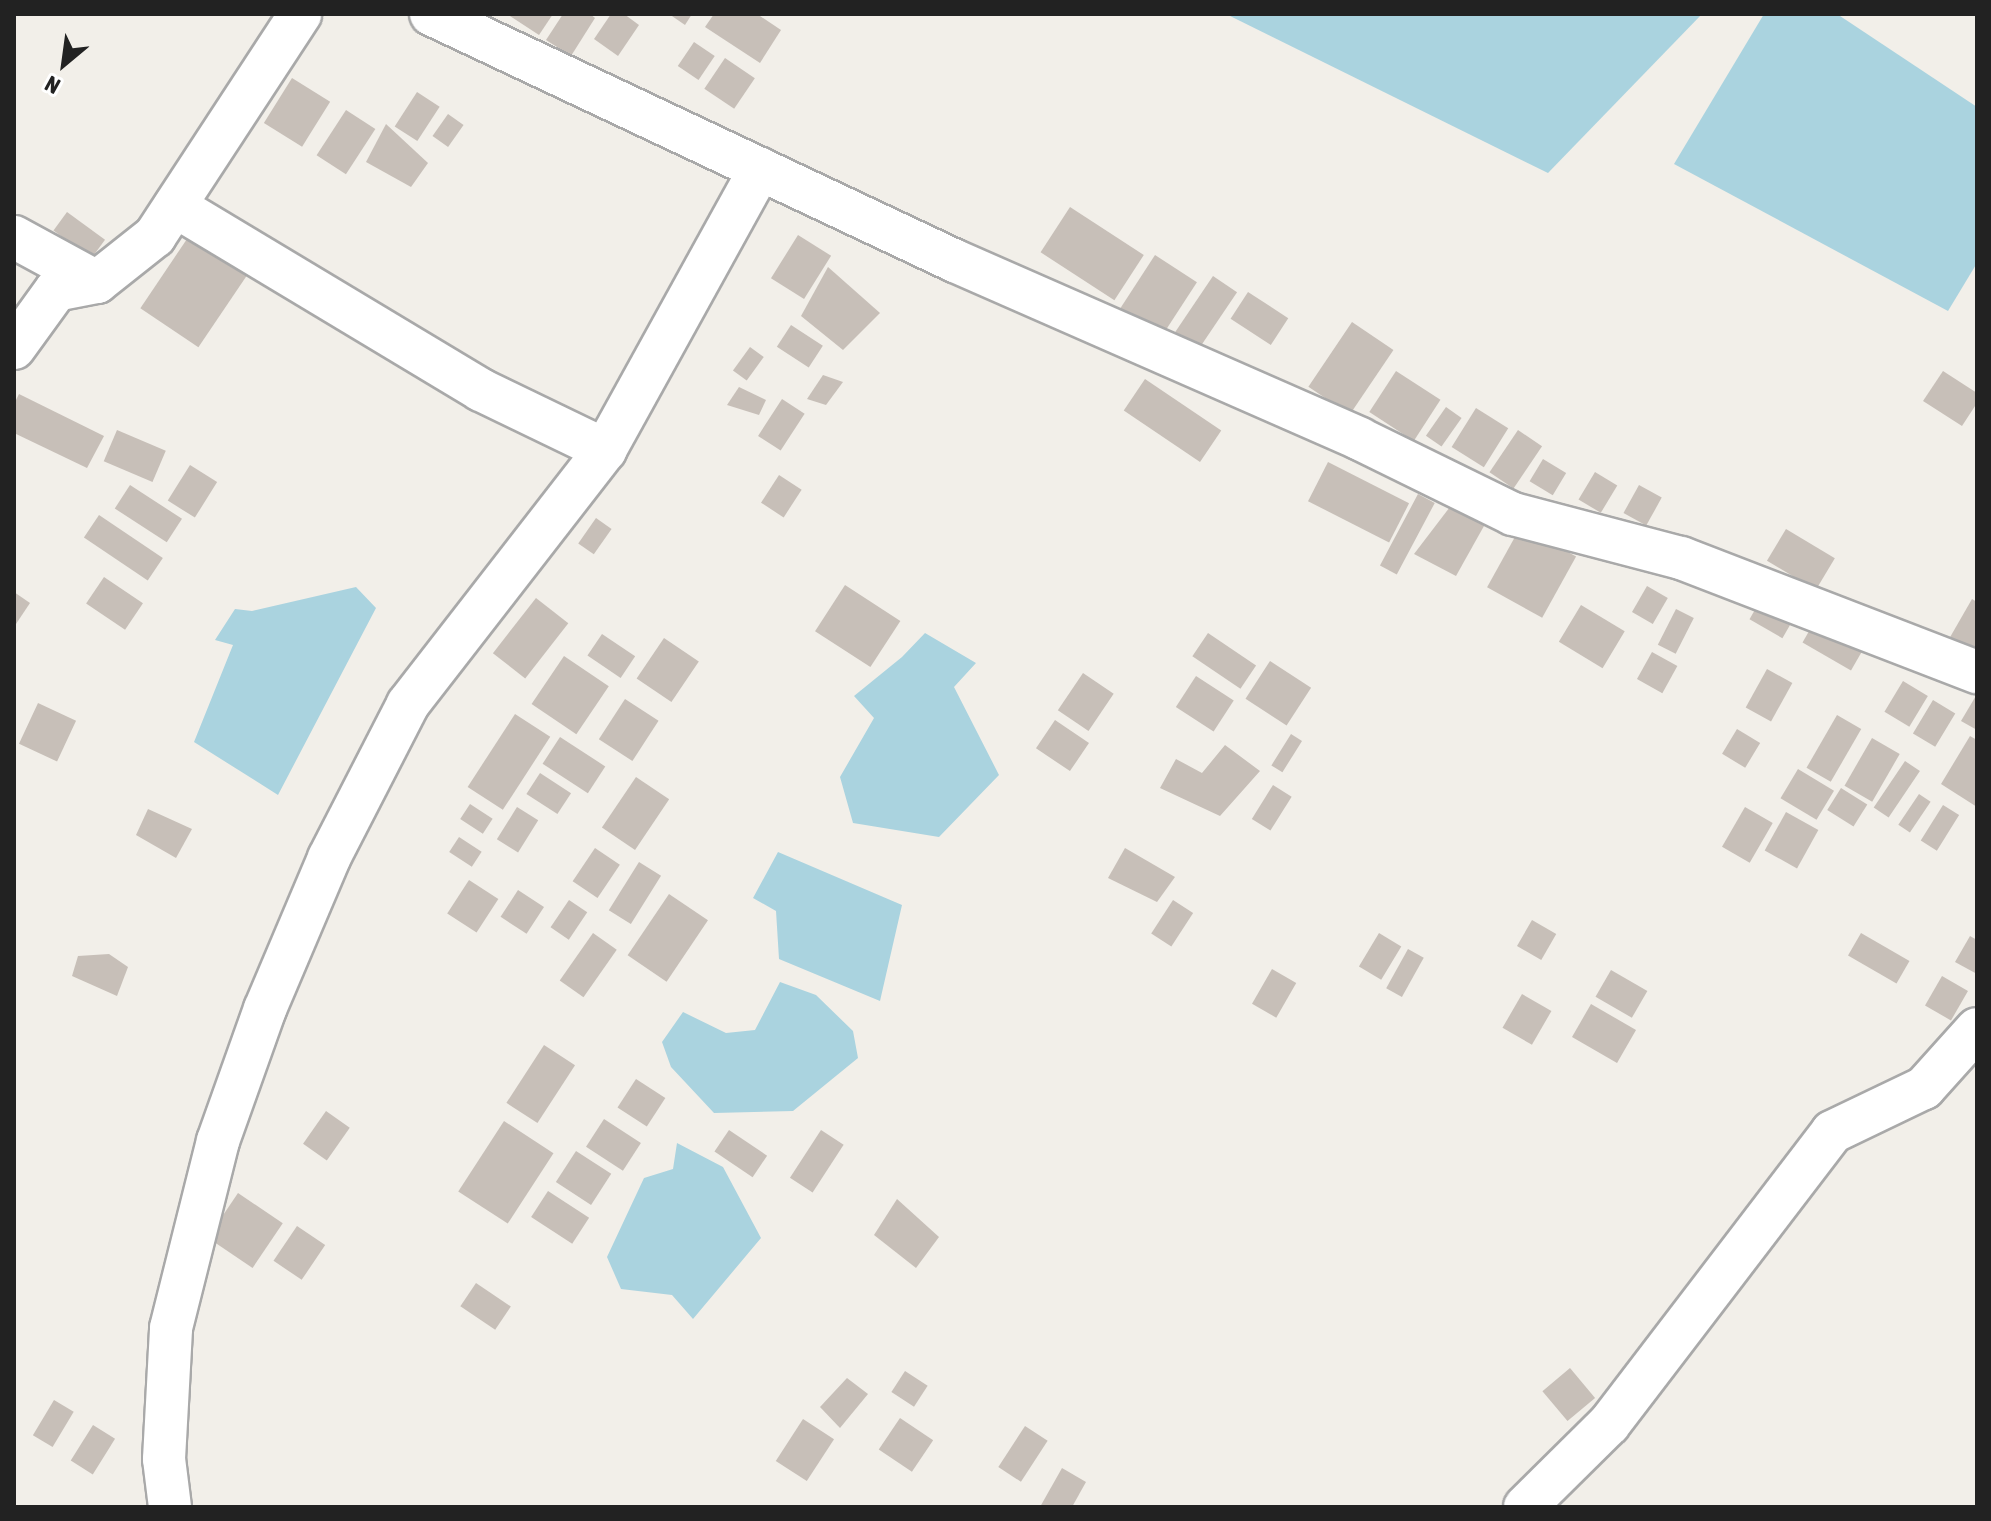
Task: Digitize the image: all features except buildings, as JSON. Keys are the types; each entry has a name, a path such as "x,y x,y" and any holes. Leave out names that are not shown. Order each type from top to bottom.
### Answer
{"street":[{"path":"14,348 56,290 97,282 155,236 300,14"},
{"path":"431,14 955,261 1360,439 1513,514 1681,558 1977,672"},
{"path":"170,1507 164,1459 171,1328 218,1141 265,1009 329,858 408,704 605,450 760,169"},
{"path":"175,206 481,390 605,450"},
{"path":"14,237 97,282"},
{"path":"1525,1507 1609,1424 1832,1132 1924,1088 1977,1029"}],"water":[{"path":"1226,14 1702,14 1548,173"},
{"path":"1764,14 1837,14 1977,107 1977,263 1948,311 1674,164"},
{"path":"356,587 376,608 278,795 194,742 233,645 215,640 235,609 252,611"},
{"path":"925,633 976,663 954,687 999,775 939,837 853,823 840,777 874,718 854,696 902,657"},
{"path":"778,852 902,905 880,1001 779,959 776,911 753,898"},
{"path":"780,982 816,995 853,1031 858,1058 793,1111 714,1113 671,1067 662,1042 683,1012 726,1033 755,1030"},
{"path":"677,1143 723,1167 761,1238 693,1319 672,1295 621,1289 607,1257 644,1178 673,1169"}]}
